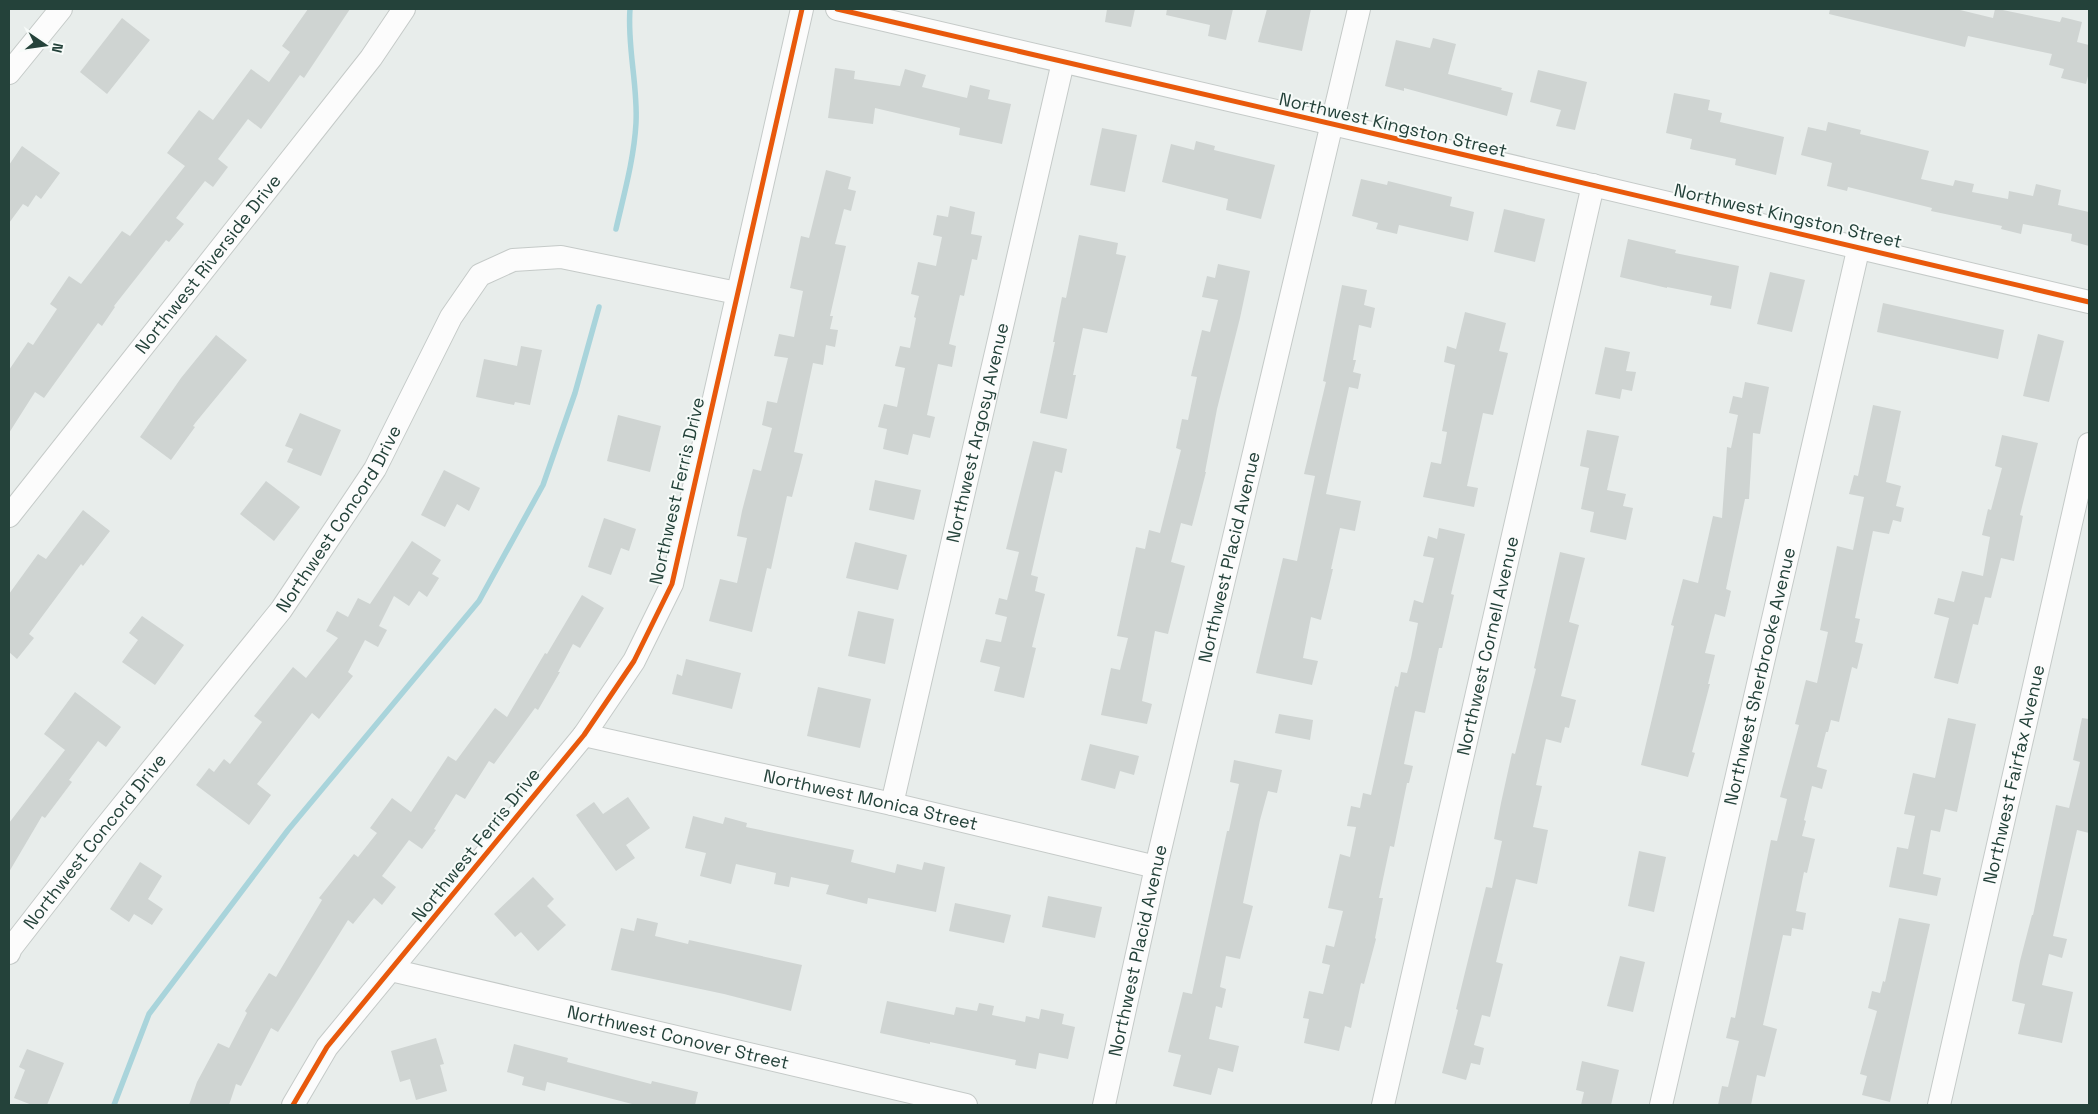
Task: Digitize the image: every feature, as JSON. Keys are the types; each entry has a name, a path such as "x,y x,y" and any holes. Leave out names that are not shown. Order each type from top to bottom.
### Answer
{"street":[{"path":"9,73 61,9"},
{"name":"Northwest Riverside Drive","path":"9,516 371,58 404,9"},
{"name":"Northwest Ferris Drive","path":"293,1105 328,1047 584,735 634,661 672,584 802,9"},
{"name":"Northwest Kingston Street","path":"837,9 1332,126 1859,246 2089,302"},
{"name":"Northwest Placid Avenue","path":"1104,1105 1156,867 1359,9"},
{"name":"Northwest Argosy Avenue","path":"892,804 1063,62"},
{"name":"Northwest Cornell Avenue","path":"1383,1105 1593,185"},
{"name":"Northwest Sherbrooke Avenue","path":"1661,1105 1859,246"},
{"name":"Northwest Concord Drive","path":"9,953 104,828 281,610 375,469 451,317 480,275 512,260 561,257 737,293"},
{"name":"Northwest Fairfax Avenue","path":"1939,1105 2089,444"},
{"name":"Northwest Monica Street","path":"584,735 892,804 1156,867"},
{"name":"Northwest Conover Street","path":"391,970 966,1105"}],"building":[{"path":"308,9 350,9 304,78 300,75 261,129 248,119 218,159 228,167 213,187 205,181 176,218 184,224 169,242 166,240 114,306 102,326 98,323 44,398 35,392 9,433 9,370 28,342 33,345 57,309 50,304 69,276 81,284 122,231 130,236 185,166 167,153 199,110 213,120 251,69 269,82 290,52 282,46"},
{"path":"1107,9 1135,9 1131,27 1105,22"},
{"path":"1167,9 1233,9 1226,40 1208,36 1210,25 1166,15"},
{"path":"1267,9 1311,9 1302,51 1258,42"},
{"path":"1830,9 1956,9 1993,18 1995,9 1998,9 2060,22 2062,17 2082,22 2077,42 2089,45 2089,72 2086,84 2061,78 2064,69 2049,65 2052,54 1968,36 1965,47 1829,14"},
{"path":"122,18 150,40 107,94 80,72"},
{"path":"1433,38 1456,44 1448,74 1502,88 1501,90 1513,93 1507,116 1404,88 1404,91 1385,86 1396,40 1430,48"},
{"path":"835,68 855,71 854,79 900,86 905,69 926,75 922,87 967,98 970,85 990,90 988,99 1011,104 1002,144 959,135 960,128 875,108 873,124 828,118"},
{"path":"1538,70 1587,82 1575,130 1556,126 1561,110 1530,102"},
{"path":"1674,93 1710,100 1708,110 1722,113 1720,122 1784,137 1776,175 1735,165 1736,159 1690,149 1692,139 1666,133"},
{"path":"1828,122 1861,130 1860,134 1929,151 1921,179 1953,186 1955,180 1974,184 1972,192 2008,199 2009,191 2033,196 2036,184 2061,190 2058,205 2089,212 2089,246 2071,241 2072,234 2023,224 2021,234 2001,229 2002,226 1931,211 1932,208 1848,187 1847,191 1827,186 1832,163 1801,155 1808,127 1826,131"},
{"path":"1102,128 1137,135 1125,192 1090,185"},
{"path":"1196,141 1215,146 1214,150 1275,165 1261,219 1226,210 1228,199 1162,182 1171,144 1194,150"},
{"path":"22,146 60,173 41,199 36,195 28,207 23,204 9,223 9,165"},
{"path":"826,170 851,177 848,189 856,191 851,211 844,209 835,244 846,246 830,316 833,316 830,329 838,330 835,347 826,345 823,365 813,363 794,452 803,454 792,497 787,496 771,569 767,568 752,632 709,621 720,579 737,583 747,538 737,536 742,511 753,469 761,471 772,428 762,425 767,401 777,403 788,358 774,356 779,334 794,337 803,291 790,288 801,236 809,238"},
{"path":"1361,179 1387,185 1388,181 1452,197 1450,206 1474,212 1468,241 1399,225 1397,234 1376,229 1378,223 1352,216"},
{"path":"950,206 975,212 971,234 982,236 977,260 972,259 964,296 960,295 949,344 956,346 952,367 938,364 927,415 935,417 930,438 913,434 908,455 883,449 887,429 878,427 884,404 897,407 905,368 895,366 900,346 910,348 919,296 911,294 918,262 936,266 942,237 933,235 937,215 948,217"},
{"path":"1504,209 1545,219 1535,262 1494,252"},
{"path":"1079,235 1118,243 1116,254 1126,256 1107,333 1083,328 1073,375 1076,375 1067,419 1040,413 1055,342 1053,342 1062,297 1066,298"},
{"path":"1628,239 1676,250 1675,253 1739,266 1731,309 1710,305 1712,296 1620,277"},
{"path":"1218,264 1250,271 1217,409 1206,472 1192,526 1181,523 1171,562 1185,566 1168,634 1155,631 1142,701 1152,704 1147,724 1101,715 1111,668 1120,670 1128,638 1117,636 1136,547 1145,549 1149,530 1160,533 1181,450 1176,448 1182,419 1188,420 1197,377 1191,376 1202,330 1210,332 1218,300 1202,297 1207,276 1215,278"},
{"path":"1770,272 1805,280 1792,332 1757,324"},
{"path":"1342,285 1367,290 1364,305 1375,308 1371,328 1359,325 1353,360 1356,360 1353,372 1361,374 1358,389 1349,387 1326,494 1361,501 1355,531 1340,528 1321,620 1311,617 1303,658 1318,661 1312,685 1256,673 1283,558 1297,561 1315,476 1304,474 1326,382 1323,381"},
{"path":"1883,303 2004,330 1998,359 1877,332"},
{"path":"1465,312 1506,323 1499,351 1508,353 1493,415 1483,413 1467,486 1478,488 1474,507 1423,497 1431,462 1441,464 1447,432 1442,431 1455,365 1444,362 1447,346 1456,349"},
{"path":"2038,334 2064,341 2049,402 2023,396"},
{"path":"216,335 247,360 196,422 193,426 195,427 171,460 140,437 181,378"},
{"path":"521,346 542,350 530,405 515,402 514,405 476,397 484,359 517,366"},
{"path":"1605,347 1630,352 1626,371 1636,372 1632,391 1622,389 1620,399 1595,394"},
{"path":"1745,382 1769,387 1760,434 1753,433 1749,499 1745,499 1726,589 1731,591 1725,617 1715,614 1705,653 1715,655 1708,684 1710,684 1692,752 1695,753 1688,777 1641,765 1674,626 1671,625 1683,579 1698,583 1713,516 1722,518 1727,447 1731,448 1738,415 1729,413 1733,396 1742,398"},
{"path":"1873,405 1901,411 1886,482 1901,486 1896,506 1904,508 1901,522 1893,520 1889,534 1873,531 1855,618 1860,619 1855,642 1863,644 1857,669 1852,667 1839,722 1831,720 1828,732 1826,732 1817,767 1827,770 1822,789 1812,786 1804,820 1806,821 1802,836 1815,839 1807,873 1804,872 1796,911 1806,913 1803,930 1792,928 1791,936 1783,935 1763,1025 1777,1029 1765,1077 1757,1075 1751,1105 1718,1105 1722,1086 1728,1087 1739,1041 1726,1038 1731,1017 1735,1018 1771,840 1777,841 1787,799 1780,797 1799,725 1795,724 1806,680 1817,683 1828,632 1820,630 1837,546 1853,550 1864,497 1849,494 1854,475 1858,476"},
{"path":"300,413 341,430 321,476 287,462 293,449 285,446"},
{"path":"618,415 661,426 650,472 607,461"},
{"path":"1587,430 1619,436 1607,490 1626,494 1623,506 1633,508 1626,540 1590,532 1594,512 1581,509 1589,468 1580,466"},
{"path":"2002,435 2038,443 2020,515 2023,516 2014,561 2001,558 1991,598 1985,597 1978,625 1973,624 1958,684 1934,678 1949,618 1934,614 1938,598 1954,602 1962,571 1983,576 1990,537 1982,535 1988,509 1991,510 2002,468 1995,466"},
{"path":"1033,441 1067,449 1062,473 1055,471 1031,575 1038,577 1035,591 1045,594 1032,647 1036,648 1024,698 994,691 1000,667 980,662 986,639 1001,642 1007,617 995,614 999,598 1007,600 1019,552 1006,549"},
{"path":"444,470 480,488 469,511 457,504 445,527 421,515"},
{"path":"875,480 921,490 914,520 869,510"},
{"path":"266,481 300,507 274,541 240,514"},
{"path":"83,510 110,531 83,566 81,564 29,634 34,638 17,659 9,652 9,594 38,554 46,559"},
{"path":"604,518 636,529 629,551 621,548 611,575 588,567"},
{"path":"1439,528 1465,534 1451,594 1454,595 1442,648 1439,648 1425,713 1415,711 1404,764 1413,766 1409,783 1407,783 1394,847 1390,846 1379,898 1383,898 1376,939 1364,984 1361,983 1351,1028 1345,1026 1339,1051 1304,1043 1309,1019 1303,1018 1309,991 1323,994 1330,965 1322,963 1326,945 1334,947 1343,911 1328,908 1340,854 1350,857 1356,827 1347,826 1351,806 1360,808 1363,793 1371,795 1395,686 1398,687 1401,672 1407,673 1411,658 1418,623 1409,621 1414,600 1423,603 1434,558 1423,556 1428,536 1437,539"},
{"path":"412,541 441,560 432,574 439,578 427,597 419,591 409,606 394,596 379,626 387,630 378,647 365,640 348,672 353,676 319,719 312,713 257,784 271,795 249,825 196,785 209,768 214,772 224,759 230,764 262,722 254,716 293,667 306,678 338,638 326,631 337,611 348,617 358,598 370,604"},
{"path":"855,542 907,555 898,590 846,578"},
{"path":"1560,552 1585,558 1569,622 1579,625 1561,696 1576,700 1569,728 1565,727 1561,743 1546,739 1536,785 1542,786 1533,827 1548,830 1537,884 1516,879 1496,962 1503,964 1490,1017 1482,1015 1474,1045 1484,1048 1480,1065 1471,1063 1466,1080 1442,1073 1486,887 1492,888 1502,841 1494,839 1501,803 1512,753 1515,754 1536,669 1534,668"},
{"path":"582,595 604,608 580,648 573,644 558,672 560,672 538,710 535,708 494,764 489,761 465,799 456,794 434,829 436,830 422,849 409,840 382,876 396,887 382,905 374,898 353,924 348,920 278,1032 271,1028 241,1086 236,1084 229,1105 189,1105 197,1082 218,1043 229,1048 247,1013 245,1011 269,973 276,977 322,900 319,898 354,854 358,857 377,833 370,828 392,798 411,812 448,756 456,761 495,708 507,717"},
{"path":"858,611 894,619 885,664 848,656"},
{"path":"142,616 184,645 155,685 122,662 138,640 129,633"},
{"path":"686,659 741,673 732,709 672,694 677,674 682,676"},
{"path":"818,687 871,699 860,748 807,736"},
{"path":"75,692 121,727 106,747 98,741 69,780 72,782 45,818 42,816 9,872 9,823 65,750 44,734"},
{"path":"1279,714 1313,720 1310,740 1275,733"},
{"path":"1948,718 1976,724 1957,812 1945,809 1940,832 1931,830 1923,874 1941,878 1937,896 1889,887 1897,847 1908,849 1915,816 1904,814 1913,773 1935,778"},
{"path":"2082,718 2089,719 2089,833 2077,830 2053,936 2067,939 2062,958 2049,954 2042,985 2073,992 2062,1043 2018,1034 2025,1004 2012,1001 2020,961 2033,915 2056,805 2069,808 2080,762 2073,760"},
{"path":"1090,744 1139,756 1134,775 1120,771 1115,789 1081,780"},
{"path":"1234,760 1282,770 1277,793 1268,791 1260,820 1243,903 1253,906 1240,959 1226,956 1220,987 1226,989 1222,1008 1216,1006 1209,1039 1239,1046 1233,1072 1218,1068 1211,1095 1173,1086 1181,1055 1168,1052 1183,992 1192,994 1227,831 1229,831 1239,784 1230,782"},
{"path":"628,797 650,828 626,845 635,858 616,871 576,815 594,802 603,814"},
{"path":"693,816 723,824 725,817 747,823 746,827 854,850 851,862 895,873 897,864 922,870 924,862 945,867 936,912 868,898 867,904 826,894 829,885 791,877 789,887 774,884 776,873 736,864 731,884 700,876 706,853 685,848"},
{"path":"1639,851 1666,857 1654,912 1628,906"},
{"path":"140,862 162,876 148,899 163,909 152,925 134,914 129,922 110,909"},
{"path":"533,877 554,899 547,906 566,925 538,951 521,932 515,937 494,914"},
{"path":"1048,896 1102,907 1095,938 1042,927"},
{"path":"955,903 1011,915 1004,943 949,931"},
{"path":"637,918 658,923 655,936 688,944 689,940 802,965 791,1011 724,994 611,970 621,928 634,931"},
{"path":"1899,918 1930,924 1890,1102 1862,1095 1867,1076 1860,1074 1877,1011 1868,1008 1872,991 1880,993 1883,981 1885,982"},
{"path":"1620,956 1645,962 1633,1012 1607,1006"},
{"path":"887,1001 954,1015 956,1007 977,1011 979,1003 994,1006 992,1015 1025,1022 1026,1016 1039,1019 1041,1009 1064,1014 1062,1024 1075,1027 1068,1059 1039,1053 1036,1069 1015,1065 1016,1060 880,1033"},
{"path":"436,1038 444,1064 440,1065 447,1091 416,1100 410,1079 400,1082 391,1051"},
{"path":"514,1044 568,1058 567,1062 651,1084 652,1081 698,1092 695,1105 636,1105 547,1082 545,1091 522,1085 524,1077 507,1072"},
{"path":"27,1049 64,1063 47,1105 32,1105 14,1098 25,1070 19,1067"},
{"path":"1582,1061 1619,1070 1611,1105 1581,1105 1584,1092 1576,1090"}],"waterway":[{"path":"616,229 631,163 636,123 629,23 630,9"},
{"path":"114,1105 149,1014 288,830 479,601 543,485 575,393 599,307"}],"cycle path":[{"path":"293,1105 327,1047 584,735 634,661 672,584 802,9"},
{"path":"837,9 2089,302"}]}
